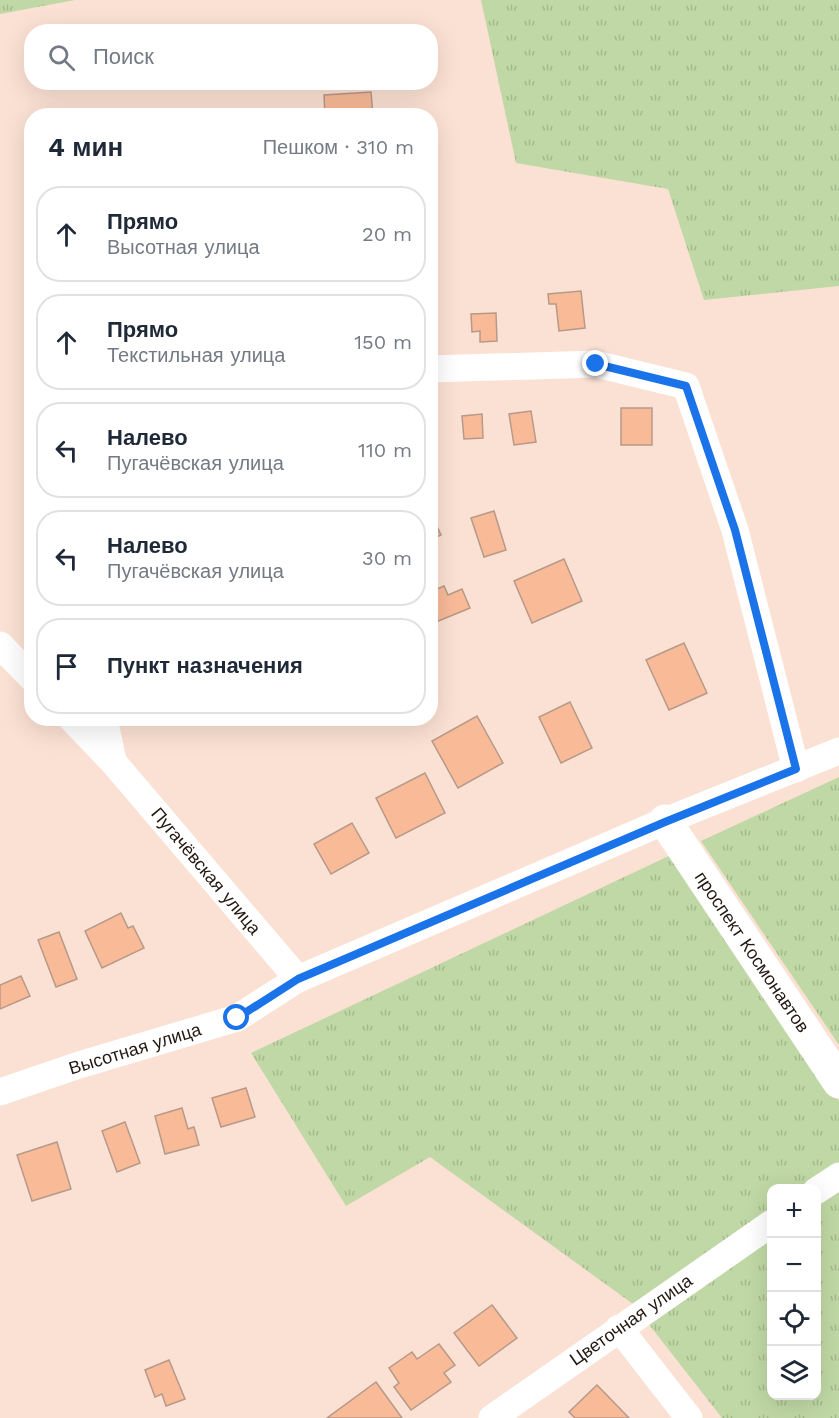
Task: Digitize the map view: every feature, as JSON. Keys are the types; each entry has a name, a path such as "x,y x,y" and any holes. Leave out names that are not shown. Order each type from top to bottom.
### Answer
{"street":[{"path":"438,369 596,364 686,386 735,530 796,769"},
{"path":"0,645 24,670"},
{"name":"Пугачёвская улица","path":"79,726 114,763 298,979"},
{"name":"Пугачёвская улица","path":"106,726 114,763"},
{"name":"Высотная улица","path":"0,1092 79,1065 237,1018 298,979 665,822 839,751"},
{"name":"проспект Космонавтов","path":"665,822 839,1082"},
{"path":"821,1188 839,1176"},
{"name":"Цветочная улица","path":"492,1418 767,1225"},
{"path":"619,1328 689,1418"}],"green space":[{"path":"0,0 75,0 0,14"},
{"path":"481,0 839,0 839,286 704,300 668,189 516,163"},
{"path":"839,777 839,1045 701,841"},
{"path":"673,854 839,1101 839,1418 722,1418 633,1304 430,1157 346,1206 251,1053"}],"building":[{"path":"371,92 372,108 325,108 324,95"},
{"path":"581,291 585,328 559,331 556,304 549,304 548,294"},
{"path":"496,313 497,341 480,342 480,331 472,332 471,314"},
{"path":"621,408 652,408 652,445 621,445"},
{"path":"531,411 536,442 514,445 509,414"},
{"path":"482,414 483,438 464,439 462,416"},
{"path":"494,511 506,550 484,557 471,518"},
{"path":"564,559 582,601 532,623 514,581"},
{"path":"444,586 448,595 462,589 470,608 438,621 438,589"},
{"path":"684,643 707,693 669,710 646,660"},
{"path":"570,702 592,748 561,763 539,717"},
{"path":"477,716 503,763 458,788 432,741"},
{"path":"425,773 445,813 396,838 376,798"},
{"path":"352,823 369,853 331,874 314,844"},
{"path":"121,913 128,928 133,926 144,948 102,968 85,931"},
{"path":"59,932 77,979 56,987 38,940"},
{"path":"21,976 30,996 0,1009 0,985"},
{"path":"246,1088 255,1117 221,1127 212,1098"},
{"path":"182,1108 188,1129 194,1127 199,1145 165,1154 155,1116"},
{"path":"125,1122 140,1163 117,1172 102,1131"},
{"path":"57,1142 71,1189 32,1201 17,1155"},
{"path":"492,1305 517,1338 479,1366 454,1333"},
{"path":"439,1344 455,1365 444,1373 451,1382 411,1410 394,1387 399,1383 389,1368 412,1352 417,1359"},
{"path":"169,1360 185,1399 166,1406 162,1394 155,1397 145,1370"},
{"path":"376,1382 402,1418 327,1418"},
{"path":"597,1385 629,1418 575,1418 569,1412"}],"route":[{"path":"237,1018 298,979 665,822 796,769 735,530 686,386 596,364"}]}
